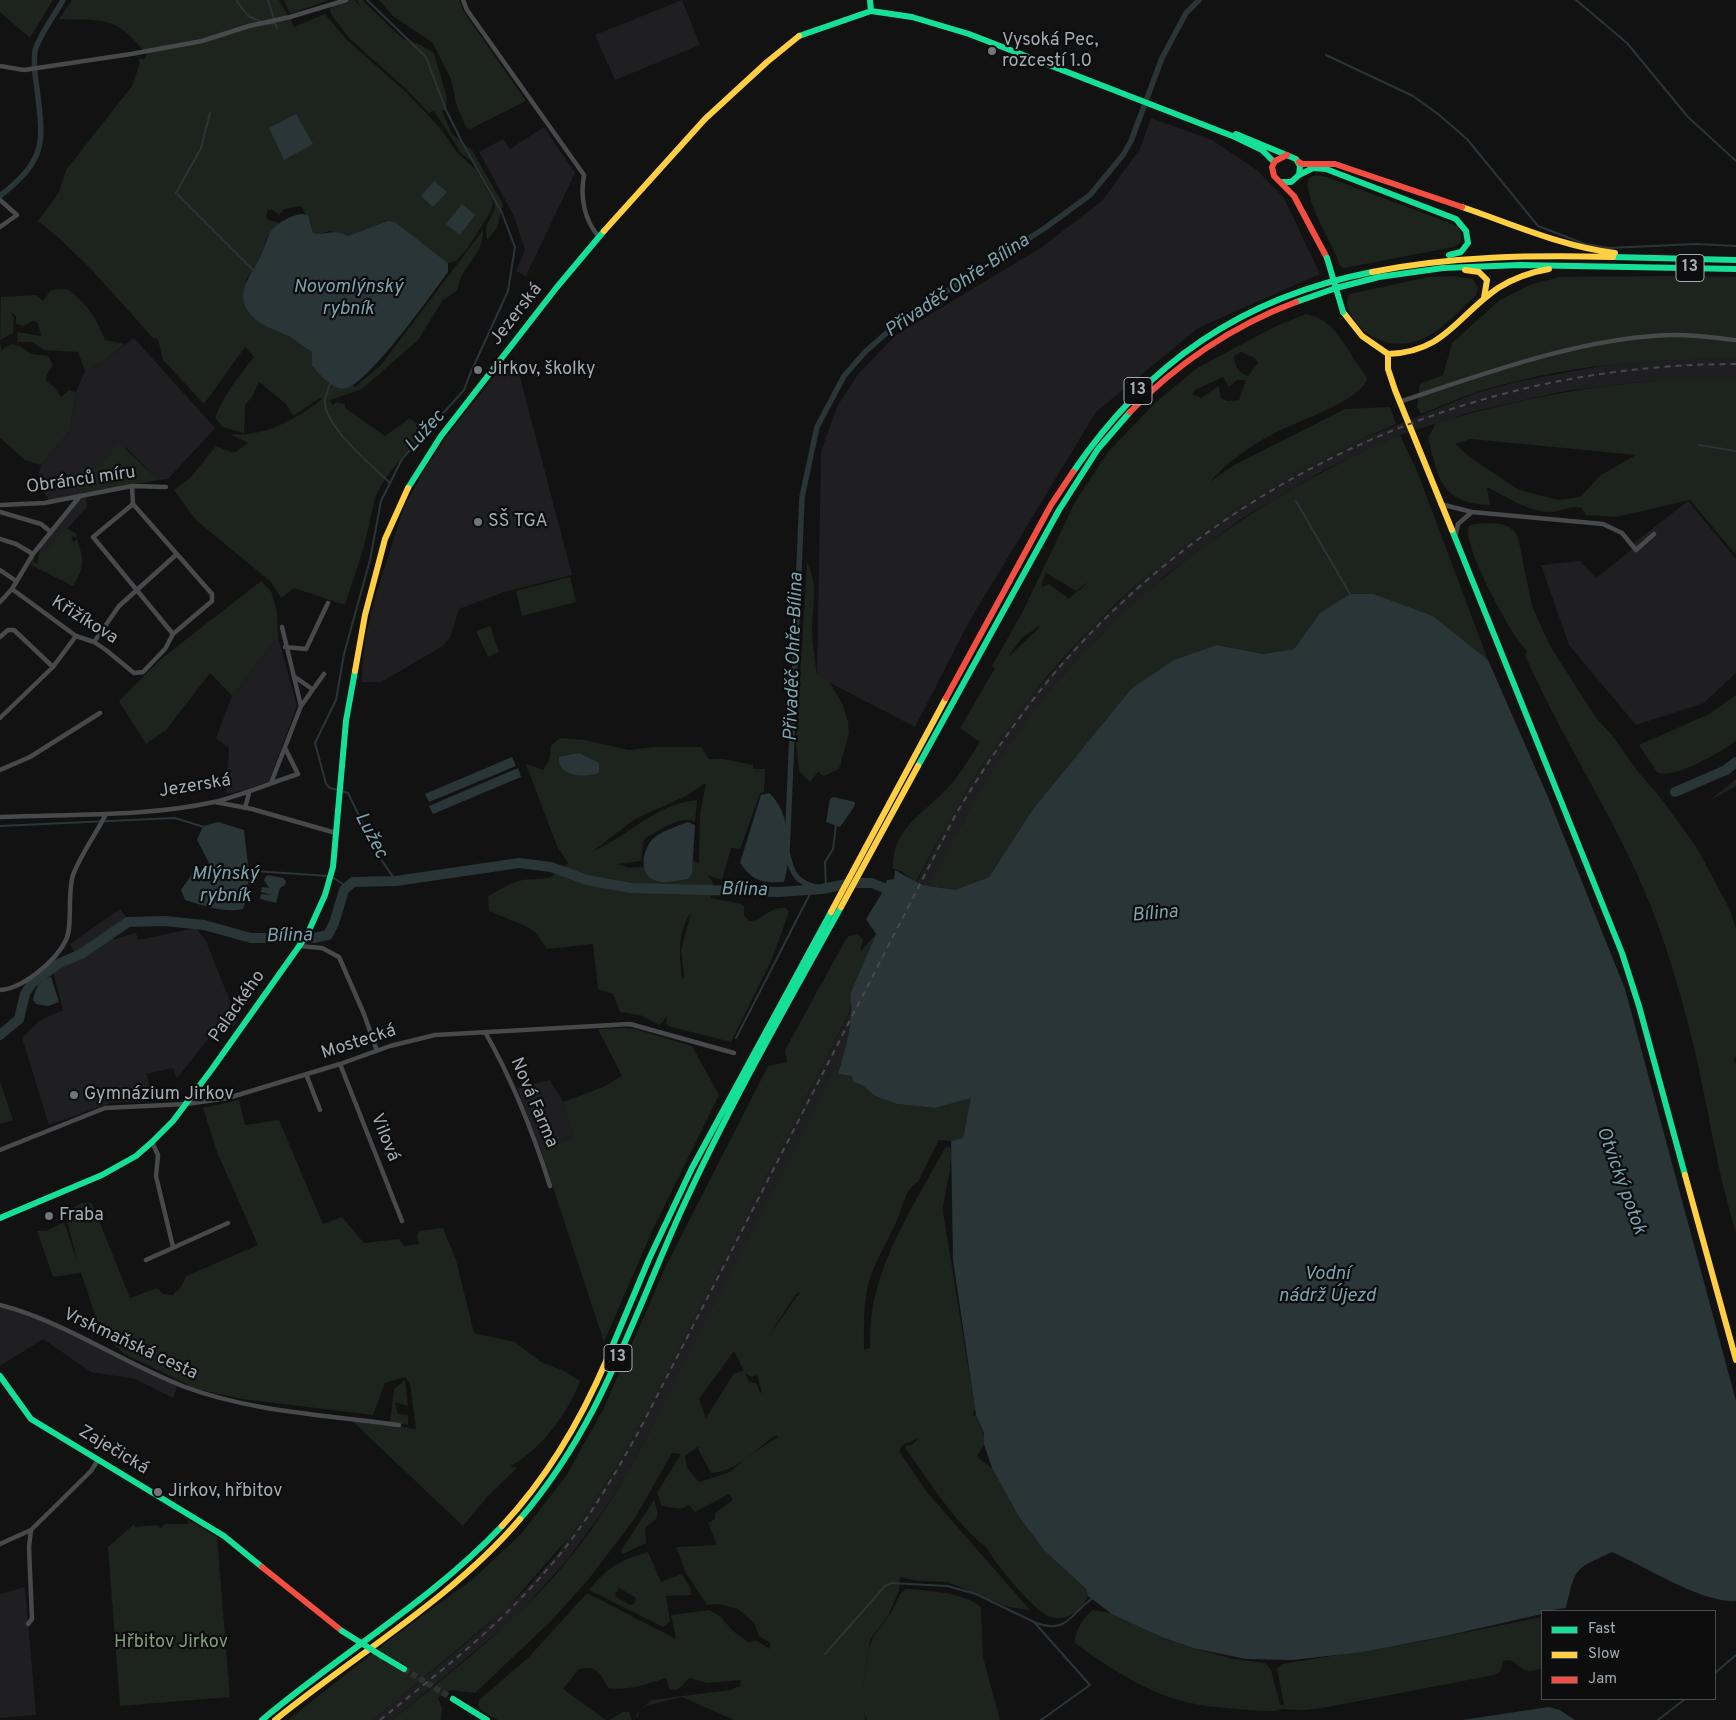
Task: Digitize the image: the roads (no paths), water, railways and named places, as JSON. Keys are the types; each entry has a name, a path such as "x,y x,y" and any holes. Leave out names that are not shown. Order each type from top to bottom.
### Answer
{"main road":[{"path":"870,0 871,11 933,22 1160,109 1260,142 1302,164 1335,164 1597,251 1659,259"},
{"name":"Jezerská","path":"358,650 385,539 411,481 439,439 599,237 705,119 797,37 871,11"},
{"path":"1192,120 1254,146 1274,162"},
{"path":"1287,155 1278,158 1274,162 1273,173 1298,202 1315,232 1326,258 1343,312 1353,328 1367,343 1388,354 1402,355 1426,348 1448,333 1484,299 1503,285 1523,275 1568,266"},
{"path":"1298,162 1299,175"},
{"path":"1282,182 1294,181 1299,175 1313,168 1326,169 1456,219 1462,224 1466,231 1468,243 1461,252 1421,262"},
{"path":"1294,181 1298,202"},
{"name":"13","path":"262,1720 294,1693 447,1577 484,1544 535,1489 591,1397 674,1203 830,911 1051,506 1087,451 1128,401 1159,372 1194,344 1256,308 1324,282 1385,267 1421,262 1522,256 1736,260"},
{"name":"13","path":"275,1720 453,1584 490,1551 519,1520 559,1471 600,1401 658,1262 700,1172 843,904 1059,510 1095,454 1134,408 1164,379 1198,352 1259,316 1324,291 1365,281 1423,270 1476,266 1736,269"},
{"path":"1423,270 1479,272 1487,280 1487,292 1484,299"},
{"path":"1388,354 1388,369 1455,543 1622,953 1639,1006 1736,1360"},
{"name":"Palackého","path":"0,1218 107,1172 136,1156 152,1142 187,1104 306,936 319,910 330,877 346,721 358,650"},
{"name":"Zaječická","path":"0,1376 31,1419 224,1536 327,1621 404,1669"},
{"path":"453,1699 487,1720"}],"street":[{"path":"0,66 28,69 40,68 194,42 346,0"},
{"path":"463,0 467,10 521,83 584,175 582,186 587,218 599,237"},
{"path":"0,227 17,214 1,201"},
{"path":"1400,402 1488,373 1608,341 1672,335 1736,340"},
{"path":"132,486 133,504 173,547 213,597 212,601 174,634 93,537 133,504"},
{"name":"Obránců míru","path":"0,505 44,503 132,486 166,487"},
{"path":"0,602 12,589 33,554 80,496"},
{"path":"1440,504 1472,512 1603,524 1622,533 1636,550 1654,534"},
{"path":"0,512 41,524 51,532"},
{"path":"1455,543 1458,524 1472,512"},
{"path":"0,539 16,544 33,554"},
{"path":"94,642 119,606 177,554"},
{"path":"0,570 16,581"},
{"name":"Křižíkova","path":"12,589 76,636 94,642 134,673 142,673 165,648 174,634"},
{"path":"285,647 306,649 328,603"},
{"path":"282,627 285,647 295,678 301,706"},
{"path":"0,638 8,630 14,630 53,667"},
{"path":"0,718 53,667 76,636"},
{"path":"271,783 301,706 324,674"},
{"path":"295,678 312,689"},
{"path":"0,770 30,757 100,713"},
{"name":"Jezerská","path":"0,817 106,814 214,802 249,793 298,774 285,748"},
{"path":"245,808 249,793"},
{"path":"214,802 245,808 336,833"},
{"path":"0,990 11,989 24,983 46,964 66,940 69,890 74,874 106,814"},
{"path":"299,946 322,948 339,957 364,1014 377,1051"},
{"name":"Mostecká","path":"0,1150 105,1108 187,1104 228,1098 377,1051 435,1035 630,1024 734,1053"},
{"name":"Nová Farma","path":"485,1032 523,1106 550,1186"},
{"name":"Vilová","path":"340,1064 402,1221"},
{"path":"306,1074 320,1110"},
{"path":"152,1142 158,1155 156,1176 173,1247"},
{"path":"146,1260 228,1223"},
{"name":"Vrskmaňská cesta","path":"0,1306 36,1317 143,1370 227,1400 398,1425"},
{"path":"0,1544 32,1530 91,1471 98,1460"},
{"path":"28,1624 32,1619 29,1547 32,1530"}],"water":[{"path":"296,114 313,144 284,160 269,128"},
{"path":"434,181 447,192 433,207 421,196"},
{"path":"462,204 475,215 460,235 446,224"},
{"name":"Novomlýnský rybník","path":"301,214 308,215 313,233 318,234 333,232 348,236 388,221 395,222 448,263 448,272 400,336 371,370 358,382 347,388 342,389 327,382 312,366 312,352 290,337 256,320 244,304 244,288 271,231 282,221"},
{"name":"Vodní nádrž Újezd","path":"1350,594 1374,594 1433,616 1488,660 1548,797 1625,989 1736,1401 1736,1601 1708,1597 1691,1591 1612,1552 1578,1571 1572,1584 1566,1608 1541,1610 1541,1614 1441,1637 1362,1652 1293,1660 1246,1659 1193,1648 1161,1637 1112,1614 1088,1596 1086,1589 1044,1550 1019,1517 992,1468 984,1444 984,1433 976,1415 953,1260 951,1141 963,1138 971,1098 935,1108 897,1104 875,1096 862,1085 853,1082 852,1076 838,1074 850,1024 850,994 876,934 866,919 882,893 887,880 894,879 895,870 922,885 955,890 989,877 1033,809 1131,689 1174,660 1217,645 1263,654 1294,649 1320,613"},
{"path":"579,753 599,763 599,773 580,775 563,769 559,757"},
{"path":"512,757 516,766 429,802 425,794"},
{"path":"518,768 521,777 433,814 429,806"},
{"path":"769,793 782,811 786,823 789,847 784,882 770,882 754,878 740,863 761,795"},
{"path":"833,797 855,802 854,807 840,827 826,822 830,799"},
{"name":"Mlýnský rybník","path":"218,822 244,830 249,880 243,909 214,908 185,900 181,890 192,874 202,878 209,863 197,840 203,826"},
{"path":"688,822 695,825 692,873 688,879 664,882 650,878 644,867 644,860 647,847 651,841 663,832"},
{"path":"267,875 283,878 286,881 285,885 280,888 276,903 260,899 261,894 272,895 261,892 262,887 269,888 264,880"},
{"path":"51,977 59,1002 48,1006 36,1004 33,1000 36,989 43,980"},
{"path":"1549,1707 1560,1710 1575,1720 1462,1720"}],"waterway":[{"name":"Přivaděč Ohře-Bílina","path":"0,196 26,172 34,161 38,150 41,124 34,70 35,51 43,32 63,0"},
{"path":"236,0 248,16 262,22"},
{"path":"268,0 274,19"},
{"name":"Lužec","path":"367,0 426,57 446,110 502,213 515,247 508,291 464,390 402,459 381,501 370,560 344,654 336,700 315,743 326,784 330,788 348,793 378,855 396,881"},
{"name":"Přivaděč Ohře-Bílina","path":"822,889 797,878 791,867 787,852 802,497 817,427 844,376 865,352 899,322 1045,228 1090,195 1123,155 1131,141 1162,58 1186,13 1199,0"},
{"path":"1576,0 1627,43 1688,117 1736,161"},
{"path":"266,24 275,23 277,28"},
{"path":"1326,55 1413,96 1438,114 1467,139 1538,226 1585,244 1609,248 1696,244 1736,246"},
{"path":"210,113 201,148 176,193 254,271"},
{"path":"331,381 325,400 326,410 332,421 350,444 389,482"},
{"path":"1699,445 1736,451"},
{"path":"1296,501 1350,594"},
{"name":"Bílina","path":"1675,792 1726,770 1736,762"},
{"path":"0,826 175,818 204,827"},
{"path":"826,888 825,862 833,849 836,825"},
{"name":"Bílina","path":"0,1035 19,1019 25,994 31,984 58,964 81,954 128,922 165,921 204,925 251,938 314,938 328,935 334,923 344,890 353,882 396,881 519,863 551,867 587,880 631,888 779,892 822,889 851,883 872,883 896,893"},
{"path":"255,871 328,876"},
{"path":"332,877 346,886"},
{"path":"736,1038 812,890"},
{"path":"825,1654 885,1586 891,1583 947,1586 976,1594 1034,1622"},
{"path":"1041,1720 1090,1685 1034,1622 1045,1626 1062,1624 1093,1598"},
{"name":"Otvický potok","path":"1716,1672 1736,1655"},
{"name":"Otvický potok","path":"1658,1720 1684,1700"}],"tunnel":[{"path":"404,1669 453,1699"}],"railway":[{"path":"380,1720 486,1632 526,1594 558,1557 596,1505 639,1431 956,814 1029,704 1057,670 1124,600 1198,539 1278,487 1363,443 1452,409 1545,384 1639,369 1736,364"}],"place":[{"name":"Vysoká Pec, rozcestí 1.0","path":"992,51"},
{"name":"Jirkov, školky","path":"478,370"},
{"name":"SŠ TGA","path":"478,522"},
{"name":"Gymnázium Jirkov","path":"74,1095"},
{"name":"Fraba","path":"49,1216"},
{"name":"Jirkov, hřbitov","path":"158,1492"}],"park label":[{"name":"Hřbitov Jirkov","path":"171,1643"}]}
